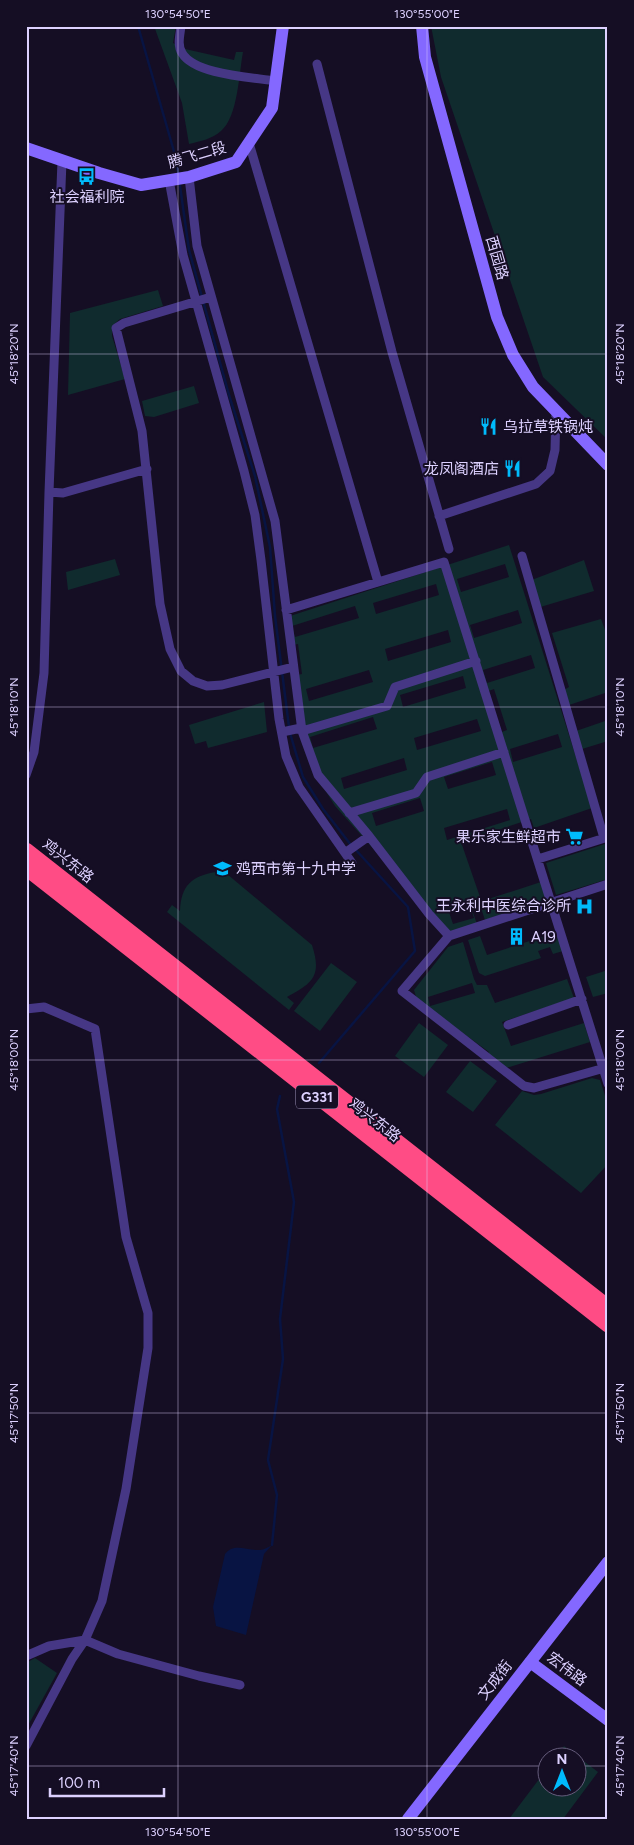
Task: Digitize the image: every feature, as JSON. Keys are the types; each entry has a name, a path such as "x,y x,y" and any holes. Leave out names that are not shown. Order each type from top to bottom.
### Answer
{"highway":[{"name":"鸡兴东路","path":"26,850 608,1307"},
{"name":"鸡兴东路","path":"26,868 608,1325"}],"main road":[{"name":"腾飞二段","path":"26,148 141,185 189,177 236,162 272,108 283,26"},
{"name":"西园路","path":"422,26 425,57 497,317 513,355 533,387 608,465"},
{"name":"文成街","path":"419,1819 608,1562"},
{"name":"文成街","path":"408,1819 608,1576"},
{"name":"宏伟路","path":"534,1664 608,1720"}],"street":[{"path":"181,26 179,40 181,52 190,62 208,70 276,80"},
{"path":"317,64 385,325 449,548"},
{"path":"249,143 378,582"},
{"path":"26,775 34,752 44,673 62,161"},
{"path":"189,177 198,251 275,521 302,729 318,775 369,836 429,914 449,936"},
{"path":"169,180 183,255 255,516 286,756 299,787 352,863"},
{"path":"176,216 193,212"},
{"path":"183,255 198,251"},
{"path":"211,296 124,322 116,328 142,431 160,604 170,649 181,671 193,682 208,686 222,685 293,667"},
{"path":"439,516 536,484 550,470 552,464 555,450 556,411"},
{"path":"49,492 63,493 147,469"},
{"path":"522,556 606,837 538,859"},
{"path":"286,610 444,562 605,1067 608,1084"},
{"path":"282,732 302,729 387,706 396,687 476,661"},
{"path":"349,813 416,793 427,778 504,752"},
{"path":"345,853 369,836"},
{"path":"605,1067 534,1088 524,1086 402,991 449,936 608,884"},
{"path":"508,1024 582,999"},
{"path":"26,1009 44,1007 95,1029 126,1236 148,1313 148,1348 126,1489 102,1601 84,1640 26,1746"},
{"path":"26,1656 49,1646 84,1640 118,1654 240,1685"}],"green space":[{"path":"154,26 176,26 173,43 185,49 234,60 236,52 243,52 237,94 231,116 227,124 214,136 189,144 182,103"},
{"path":"431,26 608,26 608,440 543,377 441,77"},
{"path":"158,290 163,306 120,319 112,326 112,336 125,379 68,395 70,313"},
{"path":"194,386 199,403 154,417 145,416 142,401"},
{"path":"509,545 592,808 534,828 531,819 461,842 480,897 469,901 477,924 450,934 335,806 325,790 304,726 297,675 302,674 298,644 293,645 290,616","holes":["505,564 509,577 461,592 457,579","436,584 439,595 376,614 373,603","355,606 359,618 295,637 292,626","518,610 522,623 474,638 470,625","448,630 451,642 388,661 385,649","531,655 535,668 487,683 483,670","369,670 373,682 309,701 306,689","463,676 466,688 403,707 400,695","494,689 507,730 499,733 486,692","373,717 377,729 313,748 310,737","477,719 481,731 417,750 414,738","558,734 562,747 513,762 510,749","404,758 407,770 344,789 341,778","492,762 496,775 448,789 444,777","420,798 424,811 376,826 372,813","507,809 510,820 447,840 444,828","469,903 474,918 453,924 448,909"]},
{"path":"115,559 120,575 68,590 66,572"},
{"path":"584,560 594,591 537,608 529,581"},
{"path":"601,619 608,638 608,692 569,705 564,690 569,687 552,633"},
{"path":"264,702 267,732 208,748 206,741 195,744 189,725"},
{"path":"608,720 608,741 582,749 576,731"},
{"path":"608,843 608,879 556,895 546,863"},
{"path":"216,872 227,874 312,945 316,964 313,977 309,983 287,997 294,1003 289,1010 167,912 172,905 180,911 185,889 189,884 200,876"},
{"path":"541,882 547,899 485,920 479,902"},
{"path":"557,932 563,951 553,954 550,947 538,951 541,958 485,976 479,973 468,940 480,936 487,955"},
{"path":"463,942 477,985 487,985 495,1003 567,979 574,998 502,1022 511,1046 584,1023 590,1042 506,1068 487,1054 489,1052 417,1000 414,990 448,947","holes":["472,983 475,993 430,1006 428,997"]},
{"path":"331,963 357,982 320,1031 294,1011"},
{"path":"608,970 608,993 593,997 586,977"},
{"path":"419,1023 448,1045 424,1077 395,1056"},
{"path":"470,1061 497,1081 473,1112 446,1092"},
{"path":"592,1078 600,1080 608,1105 608,1164 581,1193 495,1125 522,1091 534,1095 541,1094"},
{"path":"35,1658 57,1673 26,1729 26,1663"},
{"path":"586,1763 598,1772 586,1788"},
{"path":"536,1783 536,1798 579,1798 563,1819 509,1819"}],"shaded area":[{"path":"272,1545 264,1554 246,1635 216,1626 213,1607 225,1554 232,1548 260,1550"}],"waterway":[{"path":"138,26 175,155 178,172"},
{"path":"180,186 189,250 229,395 255,476 270,547 275,616 289,727"},
{"path":"290,733 303,777 323,809 351,845"},
{"path":"319,1063 415,951 408,907 355,849"},
{"path":"272,1545 277,1495 268,1460 283,1359 280,1319 294,1202 277,1109 280,1096"}],"place":[{"name":"社会福利院","path":"87,176"},
{"name":"乌拉草铁锅炖","path":"489,427"},
{"name":"龙凤阁酒店","path":"513,469"},
{"name":"果乐家生鲜超市","path":"575,837"},
{"name":"鸡西市第十九中学","path":"222,869"},
{"name":"王永利中医综合诊所","path":"585,906"},
{"name":"A19","path":"517,937"}]}
